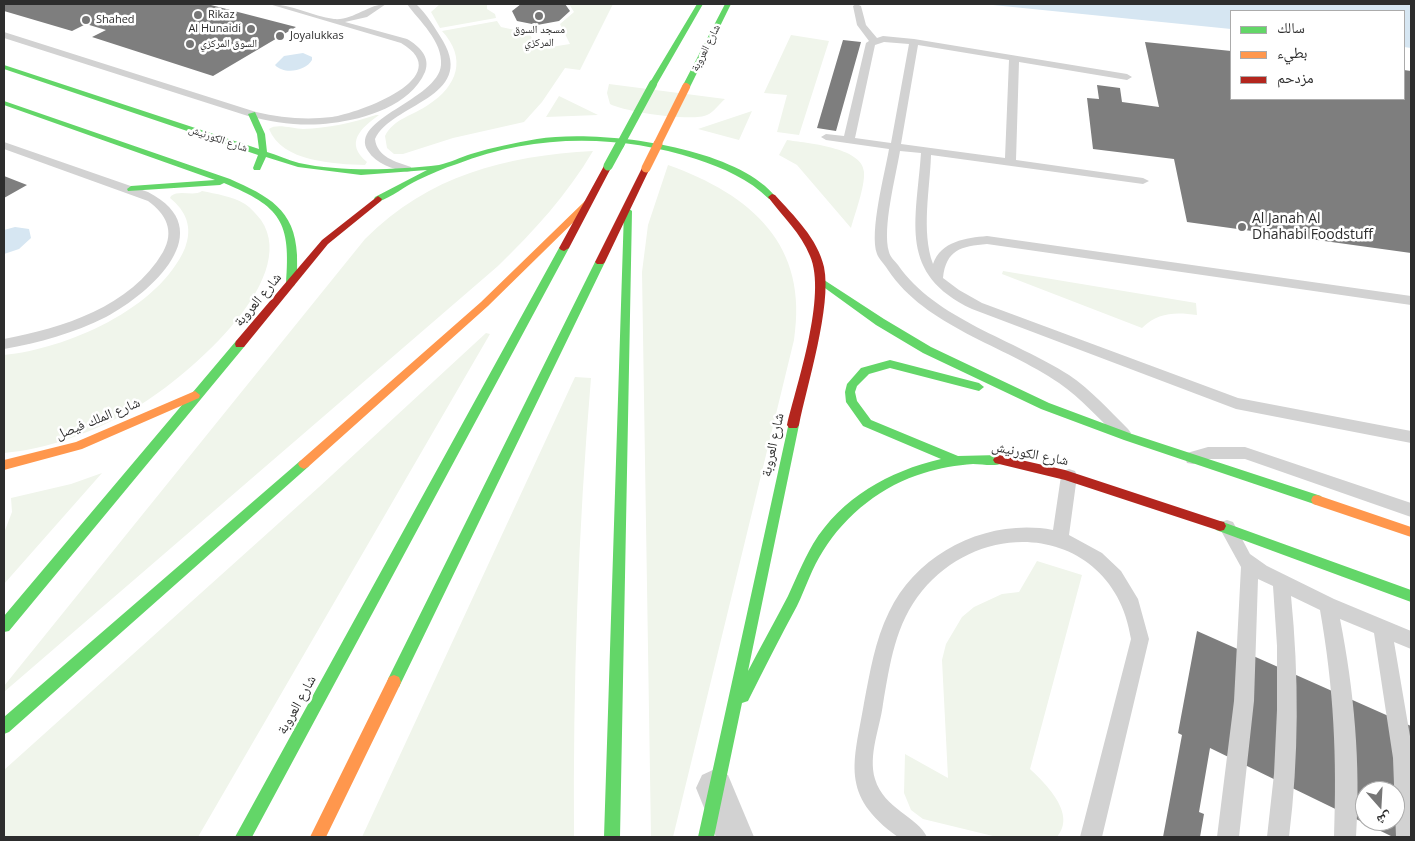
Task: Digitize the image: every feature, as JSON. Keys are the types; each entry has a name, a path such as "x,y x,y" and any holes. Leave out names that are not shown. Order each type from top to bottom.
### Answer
{"main road":[{"name":"شارع العروبة","path":"243,837 608,166 700,4"},
{"name":"شارع العروبة","path":"318,837 628,203 728,4"},
{"name":"شارع الكورنيش","path":"4,67 298,165 339,171 438,167"},
{"path":"4,103 259,194 282,215 294,241 295,256 291,284"},
{"path":"131,189 227,181 251,172 261,163 264,154 261,133 252,114"},
{"name":"شارع العروبة","path":"4,626 325,242 365,207 388,192 438,167 494,149 552,140 580,138 636,142 689,153 737,173 777,201 806,238 816,258 821,281 813,330 706,837"},
{"path":"4,727 462,326 539,254 588,203"},
{"path":"612,837 628,203"},
{"path":"821,281 872,317 927,350 1010,391 1128,438 1193,458 1411,532"},
{"path":"955,460 867,423 856,413 850,402 850,390 854,379 863,371 876,366 890,364 905,366 964,384 1010,391"},
{"name":"شارع الملك فيصل","path":"4,465 46,456 87,443 201,392"},
{"name":"شارع الكورنيش","path":"731,719 822,541 836,521 871,490 897,476 924,466 955,460 1012,463 1069,476 1227,527 1411,596"}],"street":[{"path":"715,788 734,837"}],"lane":[{"path":"4,35 252,114 272,119 303,122 339,119 390,102 411,86 421,70 422,63 417,50 396,38 273,4"},
{"path":"337,21 364,15 382,4"},
{"path":"408,169 382,160 373,151 370,140 376,128 382,123 428,94 441,78 445,69 444,53 422,14 411,4"},
{"path":"857,6 858,20 874,40"},
{"path":"849,140 871,43 874,40 914,42 1127,77"},
{"path":"914,42 882,221 883,253 904,284 921,300 945,315 1030,358 1065,380 1081,392 1128,438"},
{"path":"1010,163 1014,59"},
{"path":"826,137 895,146 926,153 1143,181"},
{"path":"4,144 131,189 157,202 170,214 174,222 174,241 159,268 131,295 83,322 47,335 4,344"},
{"path":"926,153 923,246 926,262 937,279 947,289 977,306 1236,403 1272,412 1411,437"},
{"path":"937,279 937,266 949,250 972,241 987,240 1411,300"},
{"path":"1193,458 1208,453 1245,453 1411,510"},
{"path":"1060,538 1069,476"},
{"path":"1227,527 1240,553 1250,565 1328,605 1411,640"},
{"path":"916,837 893,823 875,802 865,777 865,751 884,647 901,606 923,578 943,562 980,541 1018,533 1060,538 1078,546 1111,570 1123,586 1138,621 1140,639 1091,837"},
{"path":"1228,837 1238,776 1245,698 1250,629 1250,565"},
{"path":"1278,837 1285,771 1286,719 1286,635 1281,582"},
{"path":"1328,605 1339,660 1348,749 1345,837"},
{"path":"1382,627 1398,722 1404,774 1407,837"}],"shaded area":[{"path":"440,4 487,4 487,9 495,14 496,18 440,28 431,12"},
{"path":"569,4 613,4 580,70 565,68 542,102 524,122 453,138 403,154 394,154 387,148 385,136 393,125 422,109 438,97 452,80 456,71 455,51 442,31 497,21 501,27 529,33 538,49 570,44 560,24 574,12"},
{"path":"791,35 829,41 799,135 777,132 787,95 764,93"},
{"path":"609,84 725,99 710,114 699,117 674,117 630,110 610,104 607,93"},
{"path":"559,96 598,115 546,117"},
{"path":"752,111 739,140 698,129"},
{"path":"379,115 366,125 356,142 360,155 367,162 365,165 324,162 297,155 276,140 269,129 276,126 303,129 322,128"},
{"path":"787,140 832,148 854,157 861,164 864,172 863,185 851,228 797,165 779,155"},
{"path":"593,151 572,183 549,212 498,266 4,692 4,686 365,239 390,217 415,199 442,184 470,173 499,164 529,158"},
{"path":"668,165 698,177 725,192 749,209 768,228 783,251 792,277 796,306 794,340 673,837 651,837 642,272 648,225"},
{"path":"202,191 229,197 247,206 261,220 269,245 265,272 251,300 230,328 178,378 132,410 70,438 37,448 4,453 4,355 29,351 82,335 133,307 154,290 172,270 185,248 187,240 187,220 180,208 170,198 178,193 198,193"},
{"path":"1003,271 1196,303 1197,315 1168,314 1154,319 1142,328 1002,274"},
{"path":"486,333 490,334 198,837 4,837 4,770 319,487"},
{"path":"575,377 591,378 577,608 574,722 574,837 362,837"},
{"path":"102,473 4,584 4,533 12,512 11,498 71,484"},
{"path":"1037,561 1082,575 1030,769 1057,800 1063,819 1062,828 1057,837 997,837 923,819 911,810 904,793 905,754 948,778 942,660 946,644 962,617 974,607 1002,594 1019,592"}],"water":[{"path":"983,4 1411,4 1411,48 1405,47 1405,10 1230,10 1230,29"},
{"path":"303,53 312,57 312,60 305,67 289,71 275,65 284,56"},
{"path":"15,227 29,229 31,238 19,249 4,254 4,230"}],"building":[{"name":"السوق المركزي","path":"4,4 207,4 296,27 213,76 92,37 106,30 86,24 72,31 4,11"},
{"name":"مسجد السوق المركزي","path":"521,4 565,4 570,11 559,21 537,25 517,21 512,11"},
{"path":"843,40 861,42 836,131 817,128"},
{"path":"1145,42 1230,51 1230,100 1405,100 1405,70 1411,71 1411,253 1187,222 1174,159 1093,149 1087,98 1099,99 1097,85 1120,88 1122,102 1159,107"},
{"path":"4,176 27,185 4,198"},
{"path":"1197,631 1411,726 1411,837 1393,837 1381,831 1405,831 1405,781 1355,781 1355,819 1210,748 1199,812 1204,814 1200,837 1163,837 1182,735 1178,733"}],"traffic: fast":[{"path":"653,84 700,4"},
{"path":"686,87 728,4"},
{"path":"4,67 298,165 361,172 438,167"},
{"path":"608,166 653,84"},
{"path":"4,103 227,181 247,189 262,198 275,207 289,230 293,262 291,284"},
{"path":"252,114 261,134 263,147 263,154 257,168"},
{"path":"378,199 415,178 455,161 497,149 540,141 583,138 627,140 669,148 735,171 759,185 772,197"},
{"path":"131,189 220,182"},
{"path":"612,837 628,211"},
{"path":"243,837 564,248"},
{"path":"394,682 600,262"},
{"path":"821,281 880,322 927,350 1045,406 1128,437 1317,500"},
{"path":"4,626 240,344"},
{"path":"955,460 867,423 852,402 850,392 852,384 865,371 890,364 979,387"},
{"path":"706,837 793,425"},
{"path":"743,696 818,547 839,520 858,502 900,476 923,468 948,462 999,460"},
{"path":"4,727 304,464"},
{"path":"1220,526 1411,596"}],"traffic: slow":[{"path":"646,168 686,87"},
{"path":"304,464 485,304 588,203"},
{"path":"4,465 78,446 195,395"},
{"path":"1317,500 1411,532"},
{"path":"318,837 394,682"}],"traffic: jam":[{"path":"564,248 608,166"},
{"path":"600,262 646,168"},
{"path":"772,197 800,229 811,247 819,267 820,281 816,321 793,425"},
{"path":"240,344 325,242 378,199"},
{"path":"999,460 1065,475 1220,526"}],"place":[{"name":"Rikaz","path":"198,15"},
{"name":"مسجد السوق المركزي","path":"539,16"},
{"name":"Shahed","path":"86,20"},
{"name":"Al Hunaidi","path":"251,29"},
{"name":"Joyalukkas","path":"280,36"},
{"name":"السوق المركزي","path":"190,44"},
{"name":"Al Janah Al Dhahabi Foodstuff","path":"1242,227"}]}
